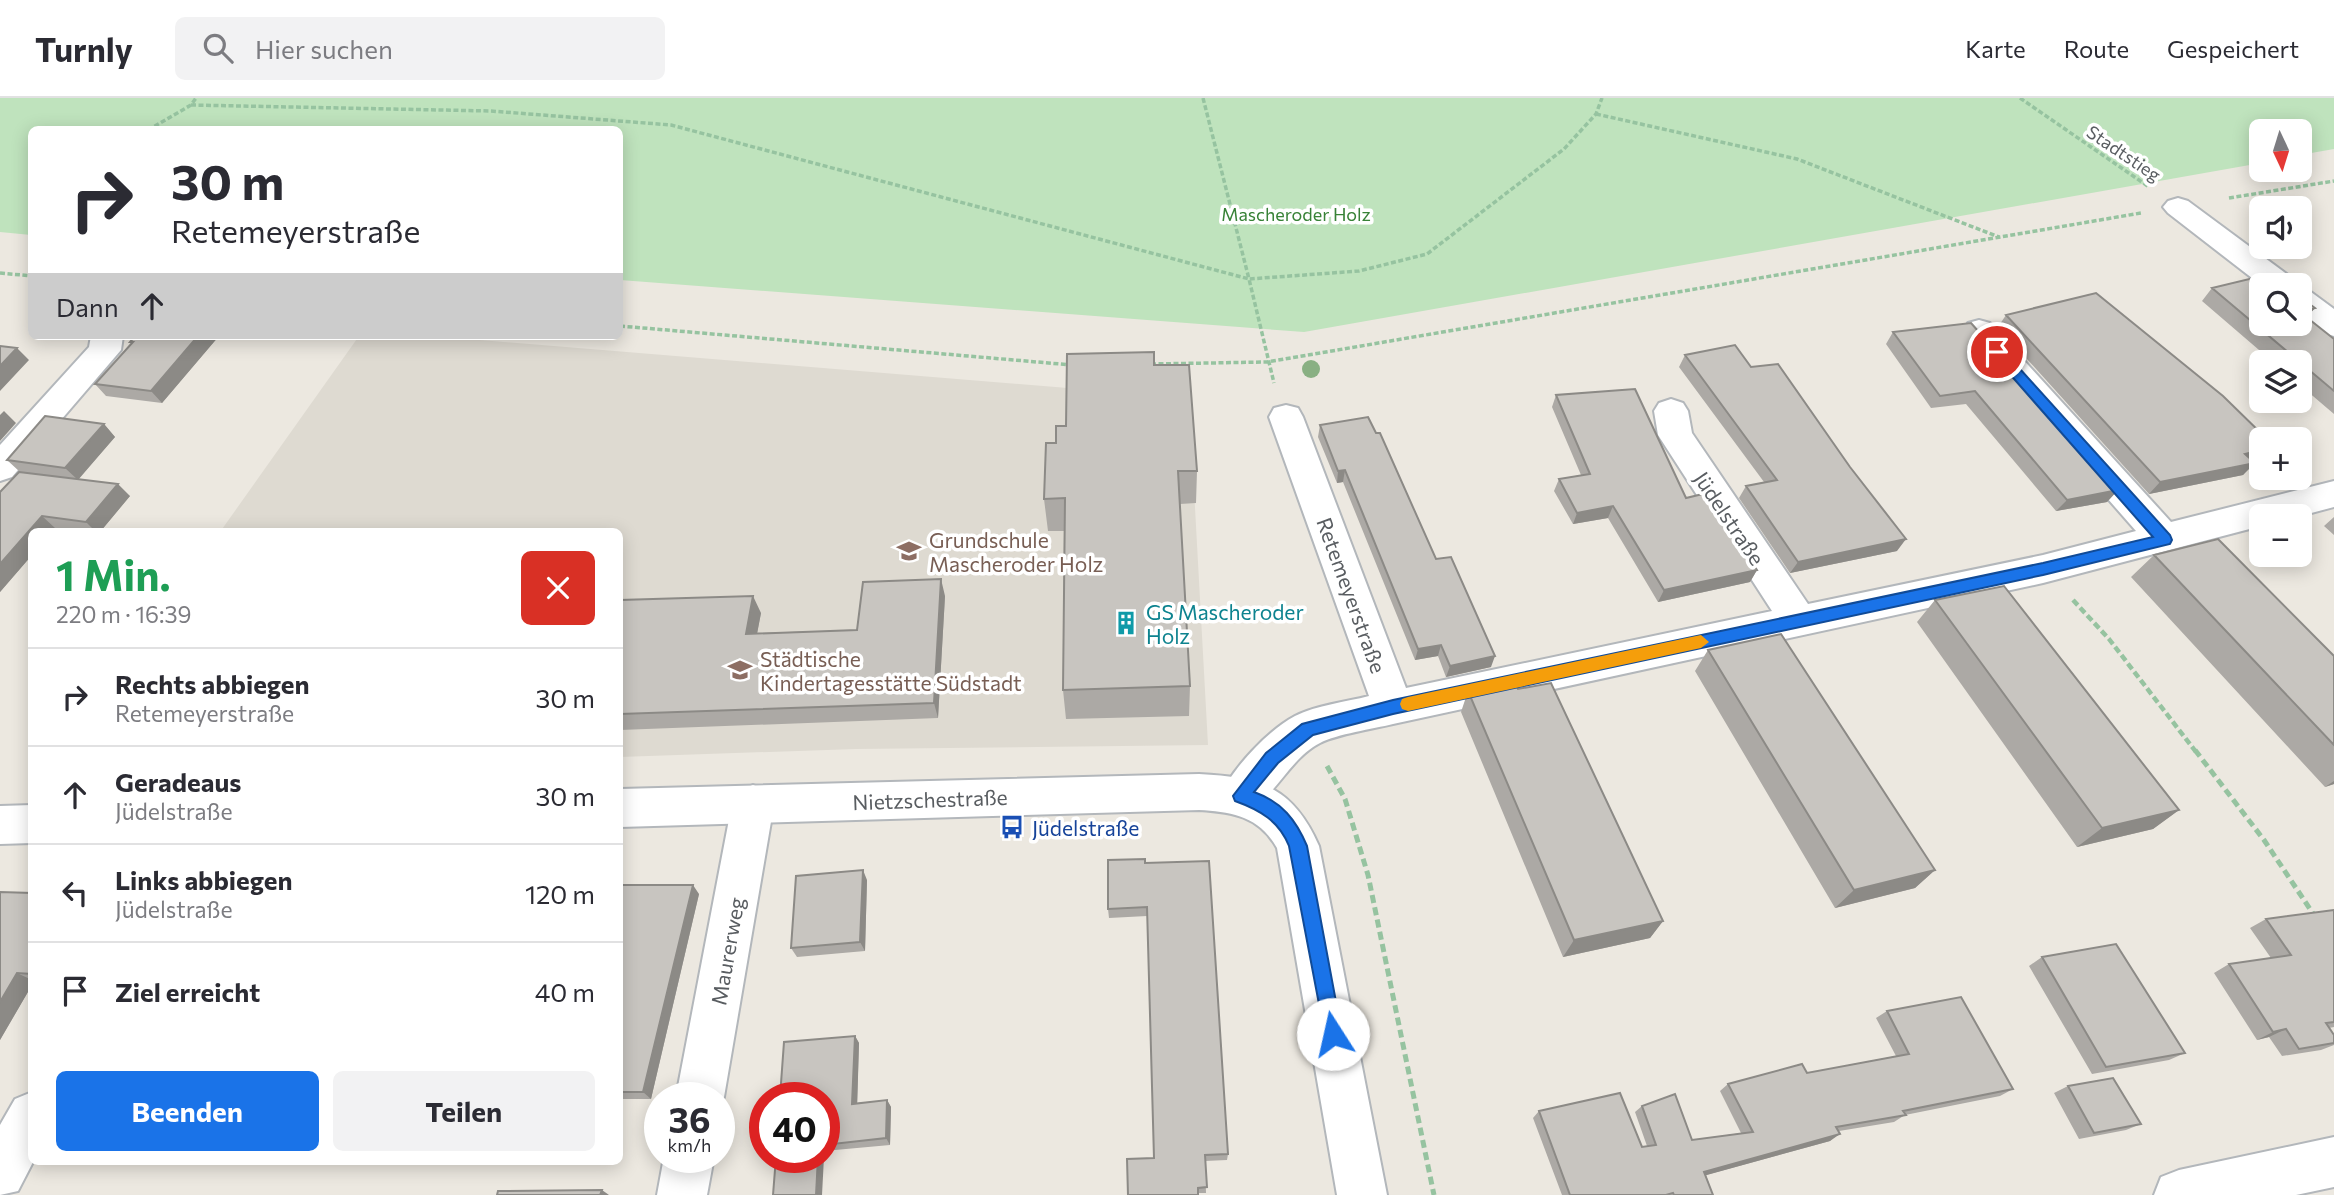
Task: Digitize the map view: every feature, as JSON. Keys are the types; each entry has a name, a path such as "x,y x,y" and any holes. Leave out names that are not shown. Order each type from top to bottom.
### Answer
{"street":[{"path":"2178,207 2265,273"},
{"path":"2312,308 2334,325"},
{"path":"1979,331 2164,540"},
{"path":"0,468 104,350 106,340"},
{"name":"Jüdelstraße","path":"1671,411 1675,435 1799,621"},
{"name":"Retemeyerstraße","path":"1286,417 1393,707"},
{"path":"1363,1195 1298,846 1292,830 1266,804 1241,796 1272,758 1308,729 1393,707 2043,569 2164,540 2334,494"},
{"name":"Nietzschestraße","path":"623,808 1199,792 1241,796"},
{"name":"Maurerweg","path":"703,1082 753,804"},
{"path":"0,825 28,824"},
{"path":"0,1173 28,1123"},
{"path":"2179,1195 2334,1162"},
{"path":"682,1195 686,1173"}],"path":[{"path":"155,126 191,105 196,98"},
{"path":"1203,98 1249,279 1266,362"},
{"path":"191,105 502,111 585,115 671,125 1249,279 1359,271 1427,254 1564,149 1596,114 1602,98"},
{"name":"Stadtstieg","path":"2020,98 2178,207"},
{"path":"1596,114 1797,159 2000,237"},
{"path":"1146,364 1266,362 2334,181"},
{"path":"0,273 28,276"},
{"path":"623,326 1080,366"},
{"path":"2043,569 2109,639 2264,840 2320,925"},
{"path":"1308,729 1345,799 1368,875 1434,1195"}],"shaded area":[{"name":"Grundschule Mascheroder Holz","path":"356,340 481,340 1189,398 1208,745 856,749 623,757 623,528 223,528"}],"green space":[{"name":"Mascheroder Holz","path":"0,98 2334,98 2334,149 2312,153 2312,119 2249,119 2249,165 1304,332 623,280 623,126 28,126 28,235 0,232"}],"building":[{"path":"2249,279 2249,319 2212,288"},
{"path":"2096,293 2223,396 2255,427 2249,427 2249,453 2245,454 2249,458 2249,464 2160,482 2006,315"},
{"path":"2312,322 2334,339 2334,391 2312,372 2312,350 2285,350 2269,336 2312,336"},
{"path":"1971,323 2118,490 2067,500 1975,391 1940,396 1893,332"},
{"path":"195,340 151,391 95,384 133,342 130,342"},
{"path":"1735,345 1751,367 1778,364 1850,467 1906,539 1798,562 1746,486 1777,480 1685,355"},
{"path":"0,346 17,348 0,366"},
{"name":"GS Mascheroder Holz","path":"1154,352 1154,365 1189,365 1197,471 1178,471 1190,686 1063,690 1065,498 1044,499 1046,443 1056,443 1056,426 1066,426 1067,354"},
{"path":"1635,389 1686,498 1707,493 1757,570 1664,590 1613,506 1577,513 1559,479 1590,474 1556,395"},
{"path":"45,416 104,424 65,468 7,460"},
{"path":"1368,417 1376,433 1380,433 1436,559 1451,557 1495,656 1450,666 1441,645 1418,649 1345,470 1338,471 1320,425"},
{"path":"19,472 118,484 86,522 42,516 32,528 28,528 28,532 0,564 0,492"},
{"path":"2218,539 2334,656 2334,745 2154,555"},
{"path":"941,579 934,703 623,714 623,600 753,596 746,634 857,630 863,582"},
{"path":"2004,586 2179,810 2102,828 1935,600"},
{"path":"1781,634 1935,870 1854,890 1708,650"},
{"path":"1514,681 1518,689 1551,683 1663,921 1574,940 1468,691"},
{"path":"1145,859 1145,863 1209,861 1228,1154 1205,1155 1207,1187 1198,1188 1198,1195 1128,1195 1127,1159 1154,1158 1147,907 1108,909 1108,860"},
{"path":"863,870 860,942 791,948 796,876"},
{"path":"623,885 693,885 644,1082 643,1092 623,1092"},
{"path":"0,892 28,893 28,974 17,973 0,1002"},
{"path":"2334,910 2334,1022 2326,1023 2334,1035 2334,1043 2299,1049 2286,1029 2273,1032 2229,964 2291,955 2266,919"},
{"path":"2116,944 2185,1053 2106,1067 2042,957"},
{"path":"1961,997 2013,1089 1903,1111 1906,1115 1836,1127 1840,1134 1704,1172 1713,1195 1570,1195 1539,1111 1620,1093 1642,1147 1656,1145 1642,1106 1675,1094 1692,1140 1753,1132 1728,1084 1802,1064 1807,1073 1909,1054 1887,1011"},
{"path":"855,1036 852,1104 887,1100 886,1138 840,1143 840,1082 781,1082 784,1042"},
{"path":"2113,1078 2141,1124 2094,1133 2068,1086"},
{"path":"775,1173 817,1173 816,1195 773,1195"},
{"path":"602,1190 600,1195 497,1195 498,1191"}],"slow traffic":[{"path":"1408,704 1701,642"}],"place":[{"name":"Grundschule Mascheroder Holz","path":"909,551"},
{"name":"GS Mascheroder Holz","path":"1126,623"},
{"name":"Städtische Kindertagesstätte Südstadt","path":"740,670"},
{"name":"Jüdelstraße","path":"1012,827"}],"route":[{"path":"1333,1034 1298,846 1292,830 1266,804 1241,796 1272,758 1308,729 1393,707 2043,569 2164,540 1997,352"}]}
